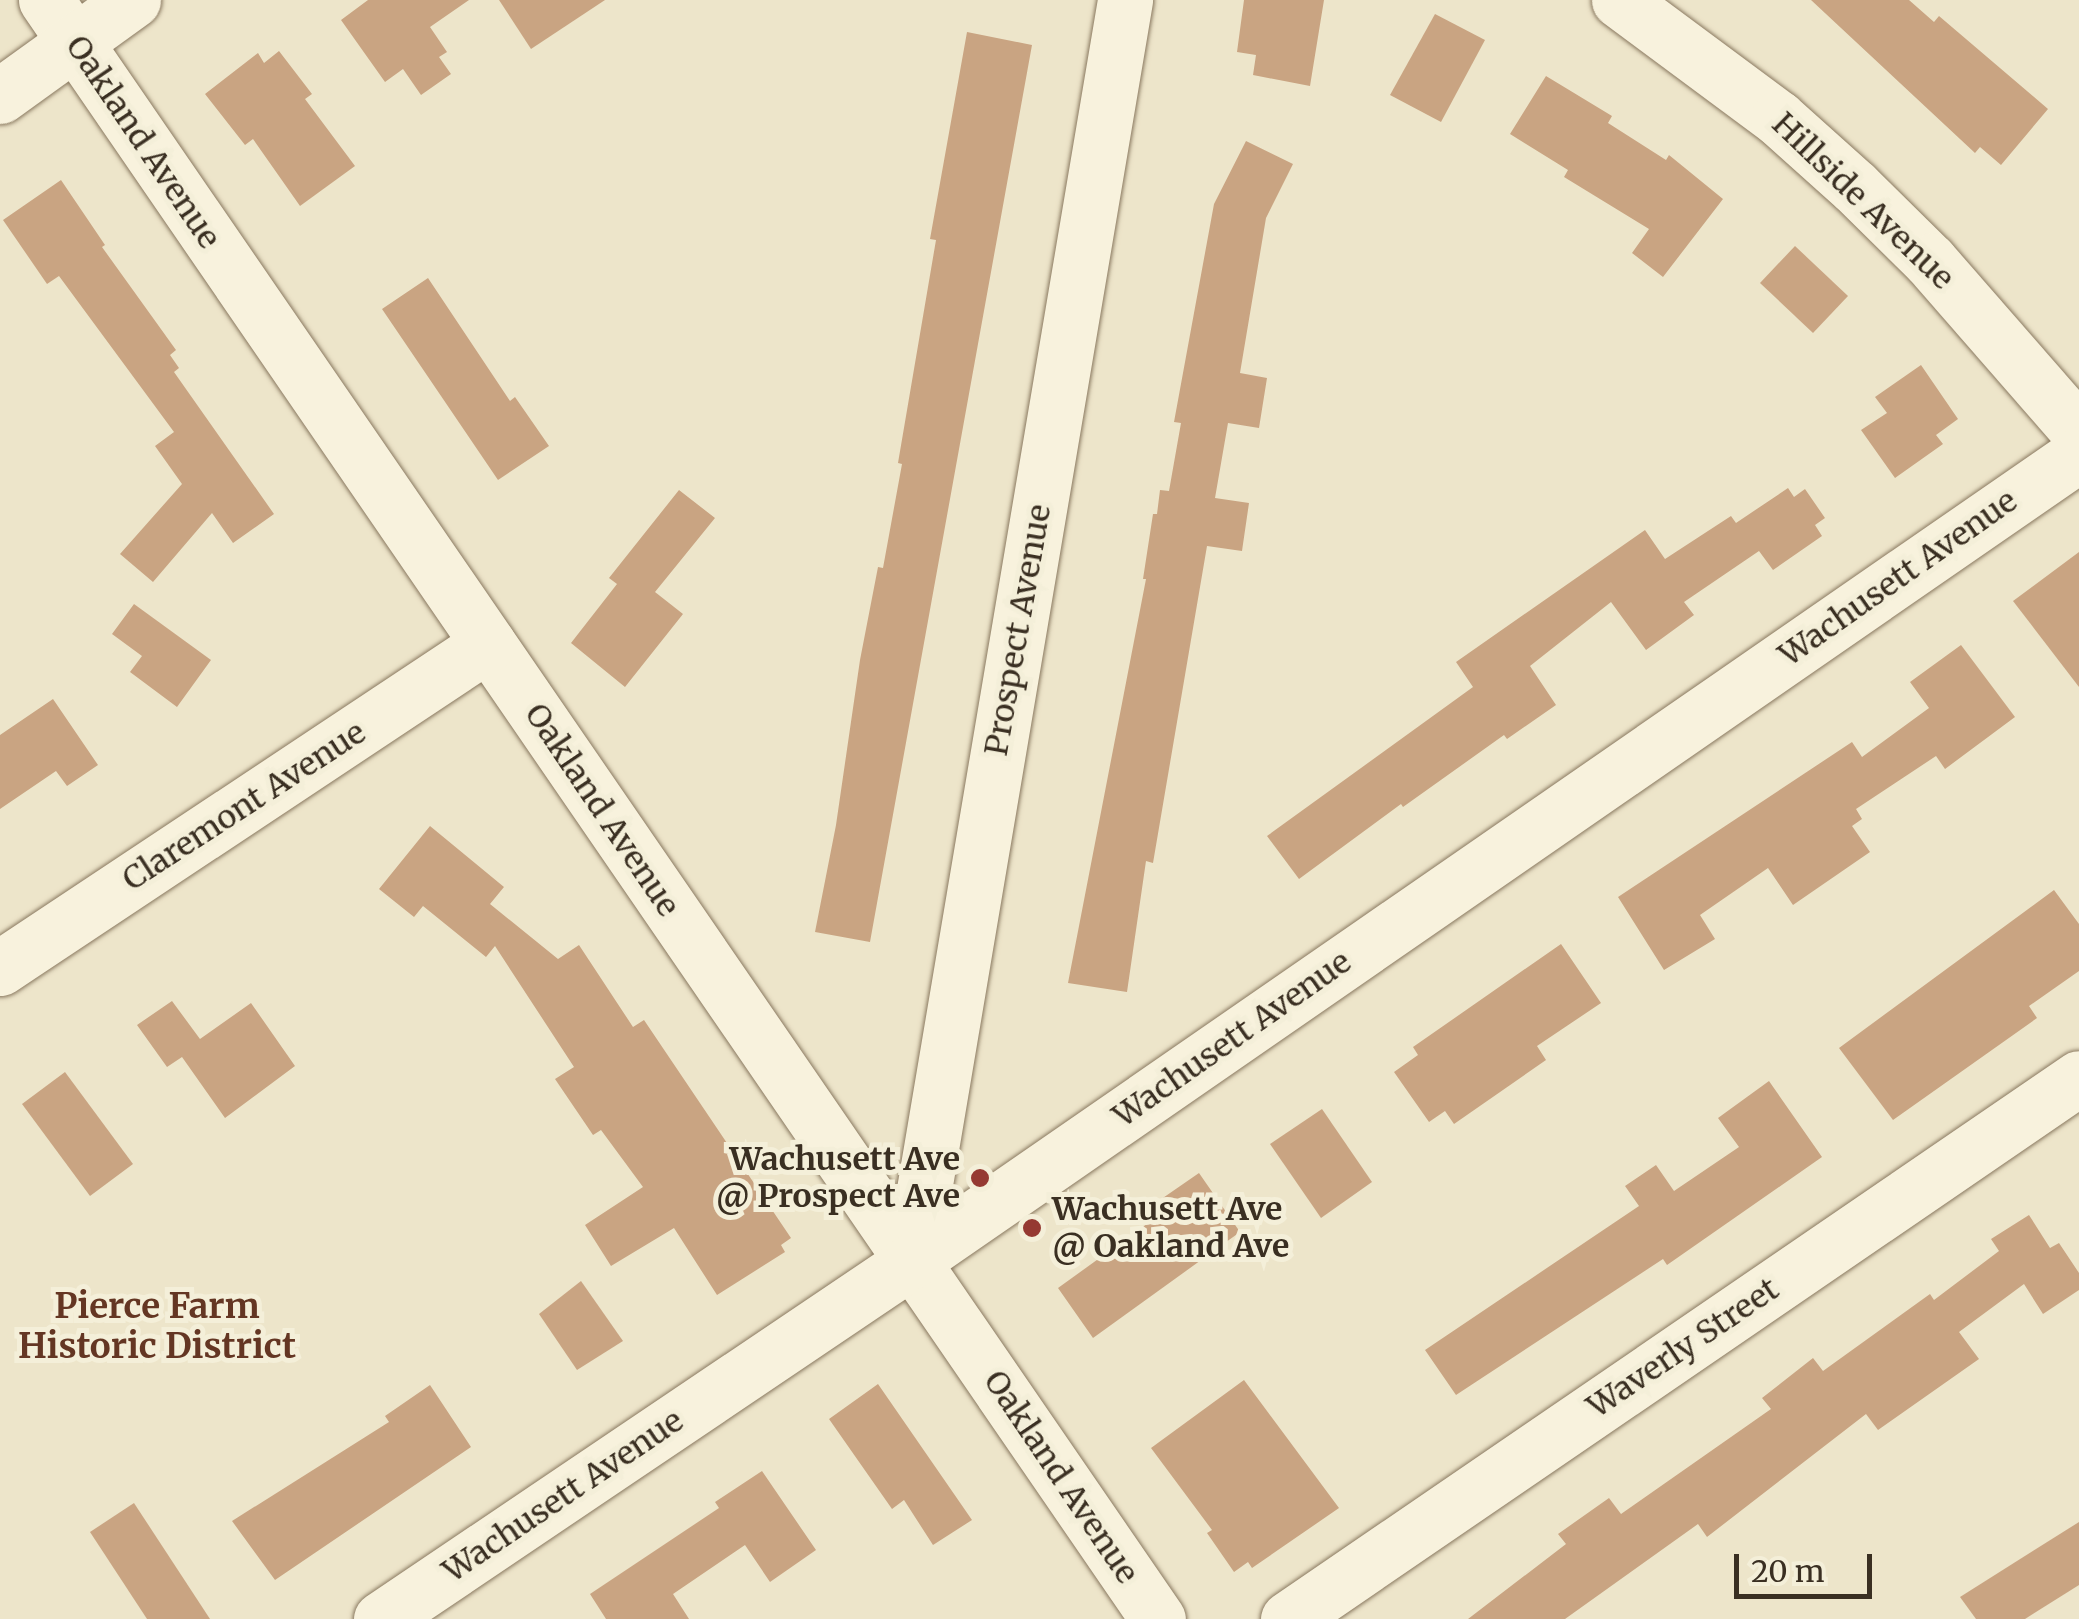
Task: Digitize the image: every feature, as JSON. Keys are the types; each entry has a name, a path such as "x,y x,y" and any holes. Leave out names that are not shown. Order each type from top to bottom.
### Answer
{"street":[{"path":"0,96 61,22 134,0"},
{"name":"Prospect Avenue","path":"912,1261 1125,0"},
{"name":"Hillside Avenue","path":"1619,0 1778,118 1855,187 1930,261 2079,432"},
{"name":"Oakland Avenue","path":"61,22 1158,1619"},
{"name":"Wachusett Avenue","path":"381,1619 912,1261 2079,454"},
{"name":"Claremont Avenue","path":"0,968 488,644"},
{"name":"Waverly Street","path":"1288,1619 2079,1078"}],"building":[{"path":"368,0 469,0 430,27 447,52 439,57 451,74 421,95 403,69 385,82 341,20"},
{"path":"499,0 605,0 531,49"},
{"path":"1244,0 1324,0 1310,86 1253,75 1256,55 1237,52"},
{"path":"1811,0 1909,0 1934,22 1939,16 2048,109 2001,165 1980,147 1975,153"},
{"path":"1435,14 1485,40 1441,122 1390,95"},
{"path":"967,32 1032,45 870,942 815,932 836,825 860,660 878,567 883,568 902,464 898,463 936,240 930,239"},
{"path":"279,51 312,94 305,99 355,166 300,206 253,139 245,145 205,94 258,53 264,63"},
{"path":"1546,76 1612,116 1608,123 1666,160 1669,155 1723,199 1663,277 1632,253 1649,229 1564,177 1568,170 1510,134"},
{"path":"1246,141 1293,164 1266,218 1240,373 1267,378 1259,428 1228,423 1215,498 1249,503 1242,551 1207,546 1153,863 1146,861 1127,992 1068,983 1146,579 1153,514 1157,514 1160,490 1169,491 1181,423 1174,422 1214,204"},
{"path":"61,180 105,245 102,247 176,350 170,355 179,368 174,372 274,514 233,543 212,513 153,582 120,554 182,484 155,446 174,432 59,276 47,284 3,220"},
{"path":"1795,246 1848,296 1813,333 1760,283"},
{"path":"428,278 510,401 515,397 549,446 498,480 382,309"},
{"path":"1921,365 1958,419 1936,435 1943,444 1895,478 1861,430 1887,413 1875,397"},
{"path":"1788,488 1794,497 1805,489 1825,518 1815,525 1822,536 1773,570 1759,551 1684,602 1694,615 1646,650 1611,602 1530,666 1556,705 1507,739 1504,735 1403,807 1401,804 1299,879 1267,836 1473,687 1456,662 1645,530 1665,559 1731,516 1736,523"},
{"path":"679,490 715,518 655,592 683,614 625,687 571,643 617,584 609,578"},
{"path":"2079,552 2079,687 2013,601"},
{"path":"134,604 211,660 177,707 130,672 142,656 112,634"},
{"path":"1961,645 2015,717 1945,769 1936,756 1856,809 1862,819 1852,826 1870,852 1793,905 1768,868 1700,915 1715,939 1664,970 1618,897 1852,742 1862,757 1929,708 1910,682"},
{"path":"53,699 98,765 67,786 56,771 0,809 0,735"},
{"path":"430,826 504,887 490,904 558,959 579,945 633,1027 644,1020 791,1238 781,1245 785,1252 717,1295 674,1228 611,1266 585,1225 643,1187 601,1130 593,1135 555,1079 574,1067 495,946 486,957 423,906 414,917 379,889"},
{"path":"2054,890 2079,924 2079,971 2029,1006 2037,1018 1893,1120 1839,1048"},
{"path":"1561,944 1601,1003 1537,1046 1546,1060 1454,1124 1445,1111 1429,1122 1394,1072 1418,1055 1413,1047"},
{"path":"172,1001 200,1039 251,1003 295,1066 225,1118 182,1057 167,1067 137,1025"},
{"path":"65,1072 133,1164 90,1196 22,1104"},
{"path":"1769,1081 1822,1157 1667,1265 1663,1259 1456,1395 1425,1350 1639,1206 1625,1186 1656,1165 1674,1191 1739,1147 1718,1118"},
{"path":"1322,1109 1372,1182 1321,1218 1270,1144"},
{"path":"1199,1173 1240,1232 1093,1338 1058,1288 1151,1221 1144,1211"},
{"path":"2029,1215 2050,1248 2059,1243 2079,1273 2079,1290 2043,1314 2024,1284 1959,1332 1979,1359 1878,1430 1866,1414 1707,1537 1698,1524 1565,1619 1468,1619 1566,1544 1558,1534 1609,1498 1621,1514 1771,1409 1762,1398 1813,1358 1823,1371 1930,1294 1934,1300 1999,1251 1991,1239"},
{"path":"581,1281 623,1341 577,1370 539,1314"},
{"path":"1244,1380 1339,1508 1252,1568 1248,1562 1234,1572 1207,1533 1212,1530 1151,1448"},
{"path":"878,1384 972,1520 933,1545 904,1500 892,1509 829,1419"},
{"path":"430,1385 471,1447 275,1580 232,1521 389,1422 385,1416"},
{"path":"762,1471 816,1550 770,1582 745,1545 673,1594 689,1619 606,1619 590,1594 719,1508 715,1502"},
{"path":"134,1503 210,1619 147,1619 90,1532"},
{"path":"2079,1522 2079,1585 2025,1619 1976,1619 1960,1597"}],"place":[{"name":"Wachusett Ave @ Prospect Ave","path":"980,1178"},
{"name":"Wachusett Ave @ Oakland Ave","path":"1032,1228"}],"district":[{"name":"Pierce Farm Historic District","path":"157,1326"}]}
